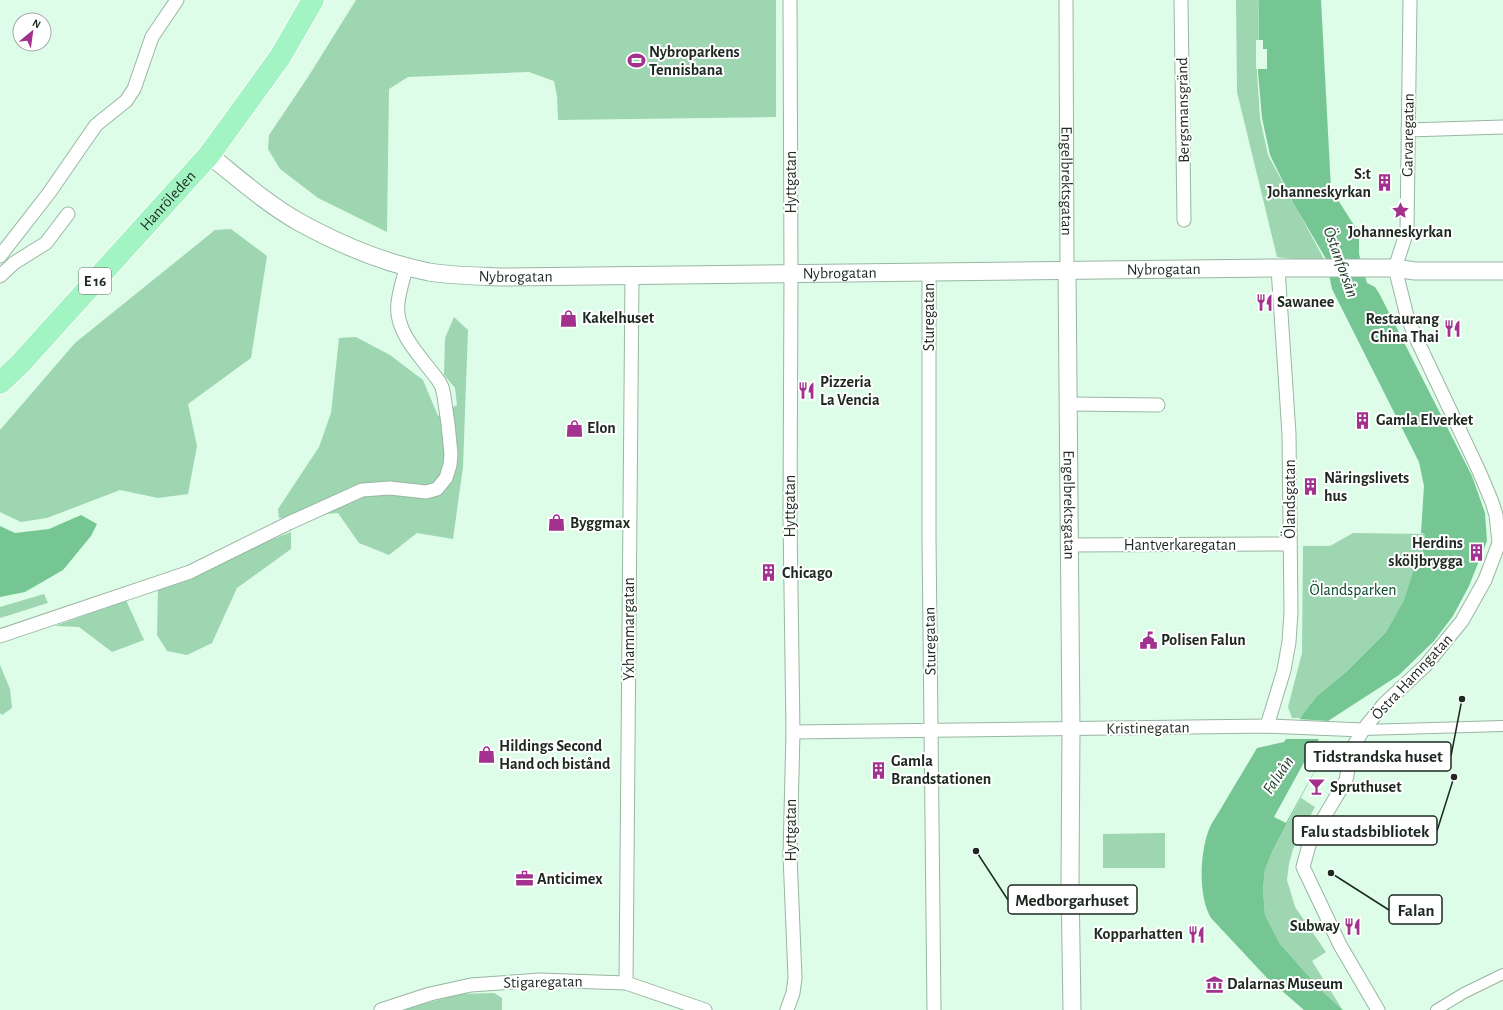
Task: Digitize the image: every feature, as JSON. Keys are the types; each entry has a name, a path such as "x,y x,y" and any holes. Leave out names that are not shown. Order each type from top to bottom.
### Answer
{"highway":[{"name":"Hanröleden","path":"0,383 20,364 209,155 280,57 313,0"}],"street":[{"path":"0,256 49,193 96,125 126,101 138,82 152,37 177,0"},
{"name":"Hyttgatan","path":"787,1010 793,993 795,978 790,855 793,732 790,530 790,0"},
{"name":"Engelbrektsgatan","path":"1066,0 1068,404 1072,729 1070,882 1072,1010"},
{"name":"Bergsmansgränd","path":"1181,0 1184,220"},
{"name":"Garvaregatan","path":"1395,268 1407,231 1410,0"},
{"path":"1408,130 1503,127"},
{"name":"Nybrogatan","path":"209,155 270,202 298,221 348,247 406,267 430,272 469,276 504,277 1278,268 1395,268 1415,271 1503,271"},
{"path":"0,276 14,263 46,243 68,214"},
{"path":"0,636 190,572 289,523 362,490 390,488 432,492 440,487 449,471 451,454 444,396 442,387 438,380 406,337 398,316 398,301 406,267"},
{"name":"Ölandsgatan","path":"1267,726 1284,670 1289,642 1291,612 1289,434 1278,268"},
{"name":"Östra Hamngatan","path":"1378,1010 1340,945 1303,868 1309,845 1322,819 1346,780 1352,749 1363,730 1384,704 1426,665 1462,621 1485,580 1501,542 1492,502 1479,471 1416,338 1408,316 1395,268"},
{"name":"Sturegatan","path":"930,272 929,538 934,1010"},
{"name":"Yxhammargatan","path":"626,983 632,275"},
{"path":"1068,404 1158,405"},
{"name":"Hantverkaregatan","path":"1070,545 1290,544"},
{"name":"Kristinegatan","path":"793,732 1267,726 1363,730 1503,726"},
{"path":"1436,1010 1503,974"},
{"name":"Stigaregatan","path":"381,1010 430,994 477,985 540,980 626,983 705,1010"}],"green space":[{"path":"356,0 776,0 776,117 558,120 557,96 554,81 529,72 408,77 389,89 387,232 318,198 280,169 268,149 269,135 308,77"},
{"path":"1236,0 1259,0 1257,73 1260,118 1268,155 1326,263 1277,257 1237,92"},
{"path":"231,229 267,256 251,358 188,404 197,446 188,494 158,498 120,490 47,518 21,522 0,512 0,430 75,343 215,230"},
{"path":"454,317 468,330 463,467 453,539 417,533 389,555 359,543 338,513 279,518 278,509 319,447 331,413 339,338 356,337 390,355 423,380 438,416 457,405 455,388 444,375 445,338"},
{"path":"291,532 291,549 237,588 212,643 187,655 167,651 157,635 158,586"},
{"name":"Ölandsparken","path":"1353,533 1425,534 1420,563 1416,563 1404,600 1386,632 1346,672 1317,696 1301,718 1292,718 1288,707 1302,653 1303,546 1330,546"},
{"path":"44,594 48,603 0,618 0,607"},
{"path":"126,600 144,640 112,652 79,627 55,626"},
{"path":"0,665 10,689 12,708 2,715 0,713"},
{"path":"1301,798 1315,807 1293,849 1287,880 1295,907 1326,952 1312,961 1342,1009 1323,992 1280,944 1265,915 1263,889 1265,869 1273,850"},
{"path":"1165,833 1165,868 1103,868 1103,834"},
{"path":"494,993 502,998 502,1010 402,1010 459,994"}],"water":[{"path":"1259,0 1321,0 1331,189 1359,233 1359,254 1367,283 1375,287 1379,293 1472,476 1485,513 1487,541 1469,586 1453,616 1434,641 1399,675 1328,721 1318,741 1325,752 1273,850 1265,869 1263,889 1265,915 1280,944 1323,992 1343,1010 1304,1010 1267,978 1211,918 1204,899 1202,887 1203,852 1209,829 1257,748 1284,742 1317,696 1346,672 1386,632 1404,600 1416,562 1421,562 1425,534 1421,533 1424,486 1419,462 1332,289 1326,259 1294,204 1270,155 1262,118 1258,72"},
{"path":"81,515 97,524 91,536 63,570 25,592 0,597 0,526 15,533 49,529"}],"pier":[{"path":"1256,40 1263,40 1263,49 1267,49 1267,69 1256,69"},
{"path":"1297,719 1329,721 1320,739 1284,739"},
{"path":"1307,757 1319,763 1286,823 1274,817"}],"place":[{"name":"Nybroparkens Tennisbana","path":"636,61"},
{"name":"S:t Johanneskyrkan","path":"1384,183"},
{"name":"Johanneskyrkan","path":"1400,211"},
{"name":"Sawanee","path":"1264,302"},
{"name":"Kakelhuset","path":"569,318"},
{"name":"Restaurang China Thai","path":"1452,328"},
{"name":"Pizzeria La Vencia","path":"807,391"},
{"name":"Gamla Elverket","path":"1363,420"},
{"name":"Elon","path":"574,428"},
{"name":"Näringslivets hus","path":"1311,487"},
{"name":"Byggmax","path":"557,523"},
{"name":"Herdins sköljbrygga","path":"1476,552"},
{"name":"Chicago","path":"769,573"},
{"name":"Polisen Falun","path":"1148,640"},
{"name":"Tidstrandska huset","path":"1462,699"},
{"name":"Hildings Second Hand och bistånd","path":"486,755"},
{"name":"Gamla Brandstationen","path":"878,770"},
{"name":"Falu stadsbibliotek","path":"1454,777"},
{"name":"Spruthuset","path":"1317,787"},
{"name":"Medborgarhuset","path":"976,851"},
{"name":"Falan","path":"1331,873"},
{"name":"Anticimex","path":"524,879"},
{"name":"Subway","path":"1353,926"},
{"name":"Kopparhatten","path":"1196,934"},
{"name":"Dalarnas Museum","path":"1214,984"}],"water label":[{"name":"Östanforsån","path":"1341,262"},
{"name":"Faluån","path":"1278,775"}]}
